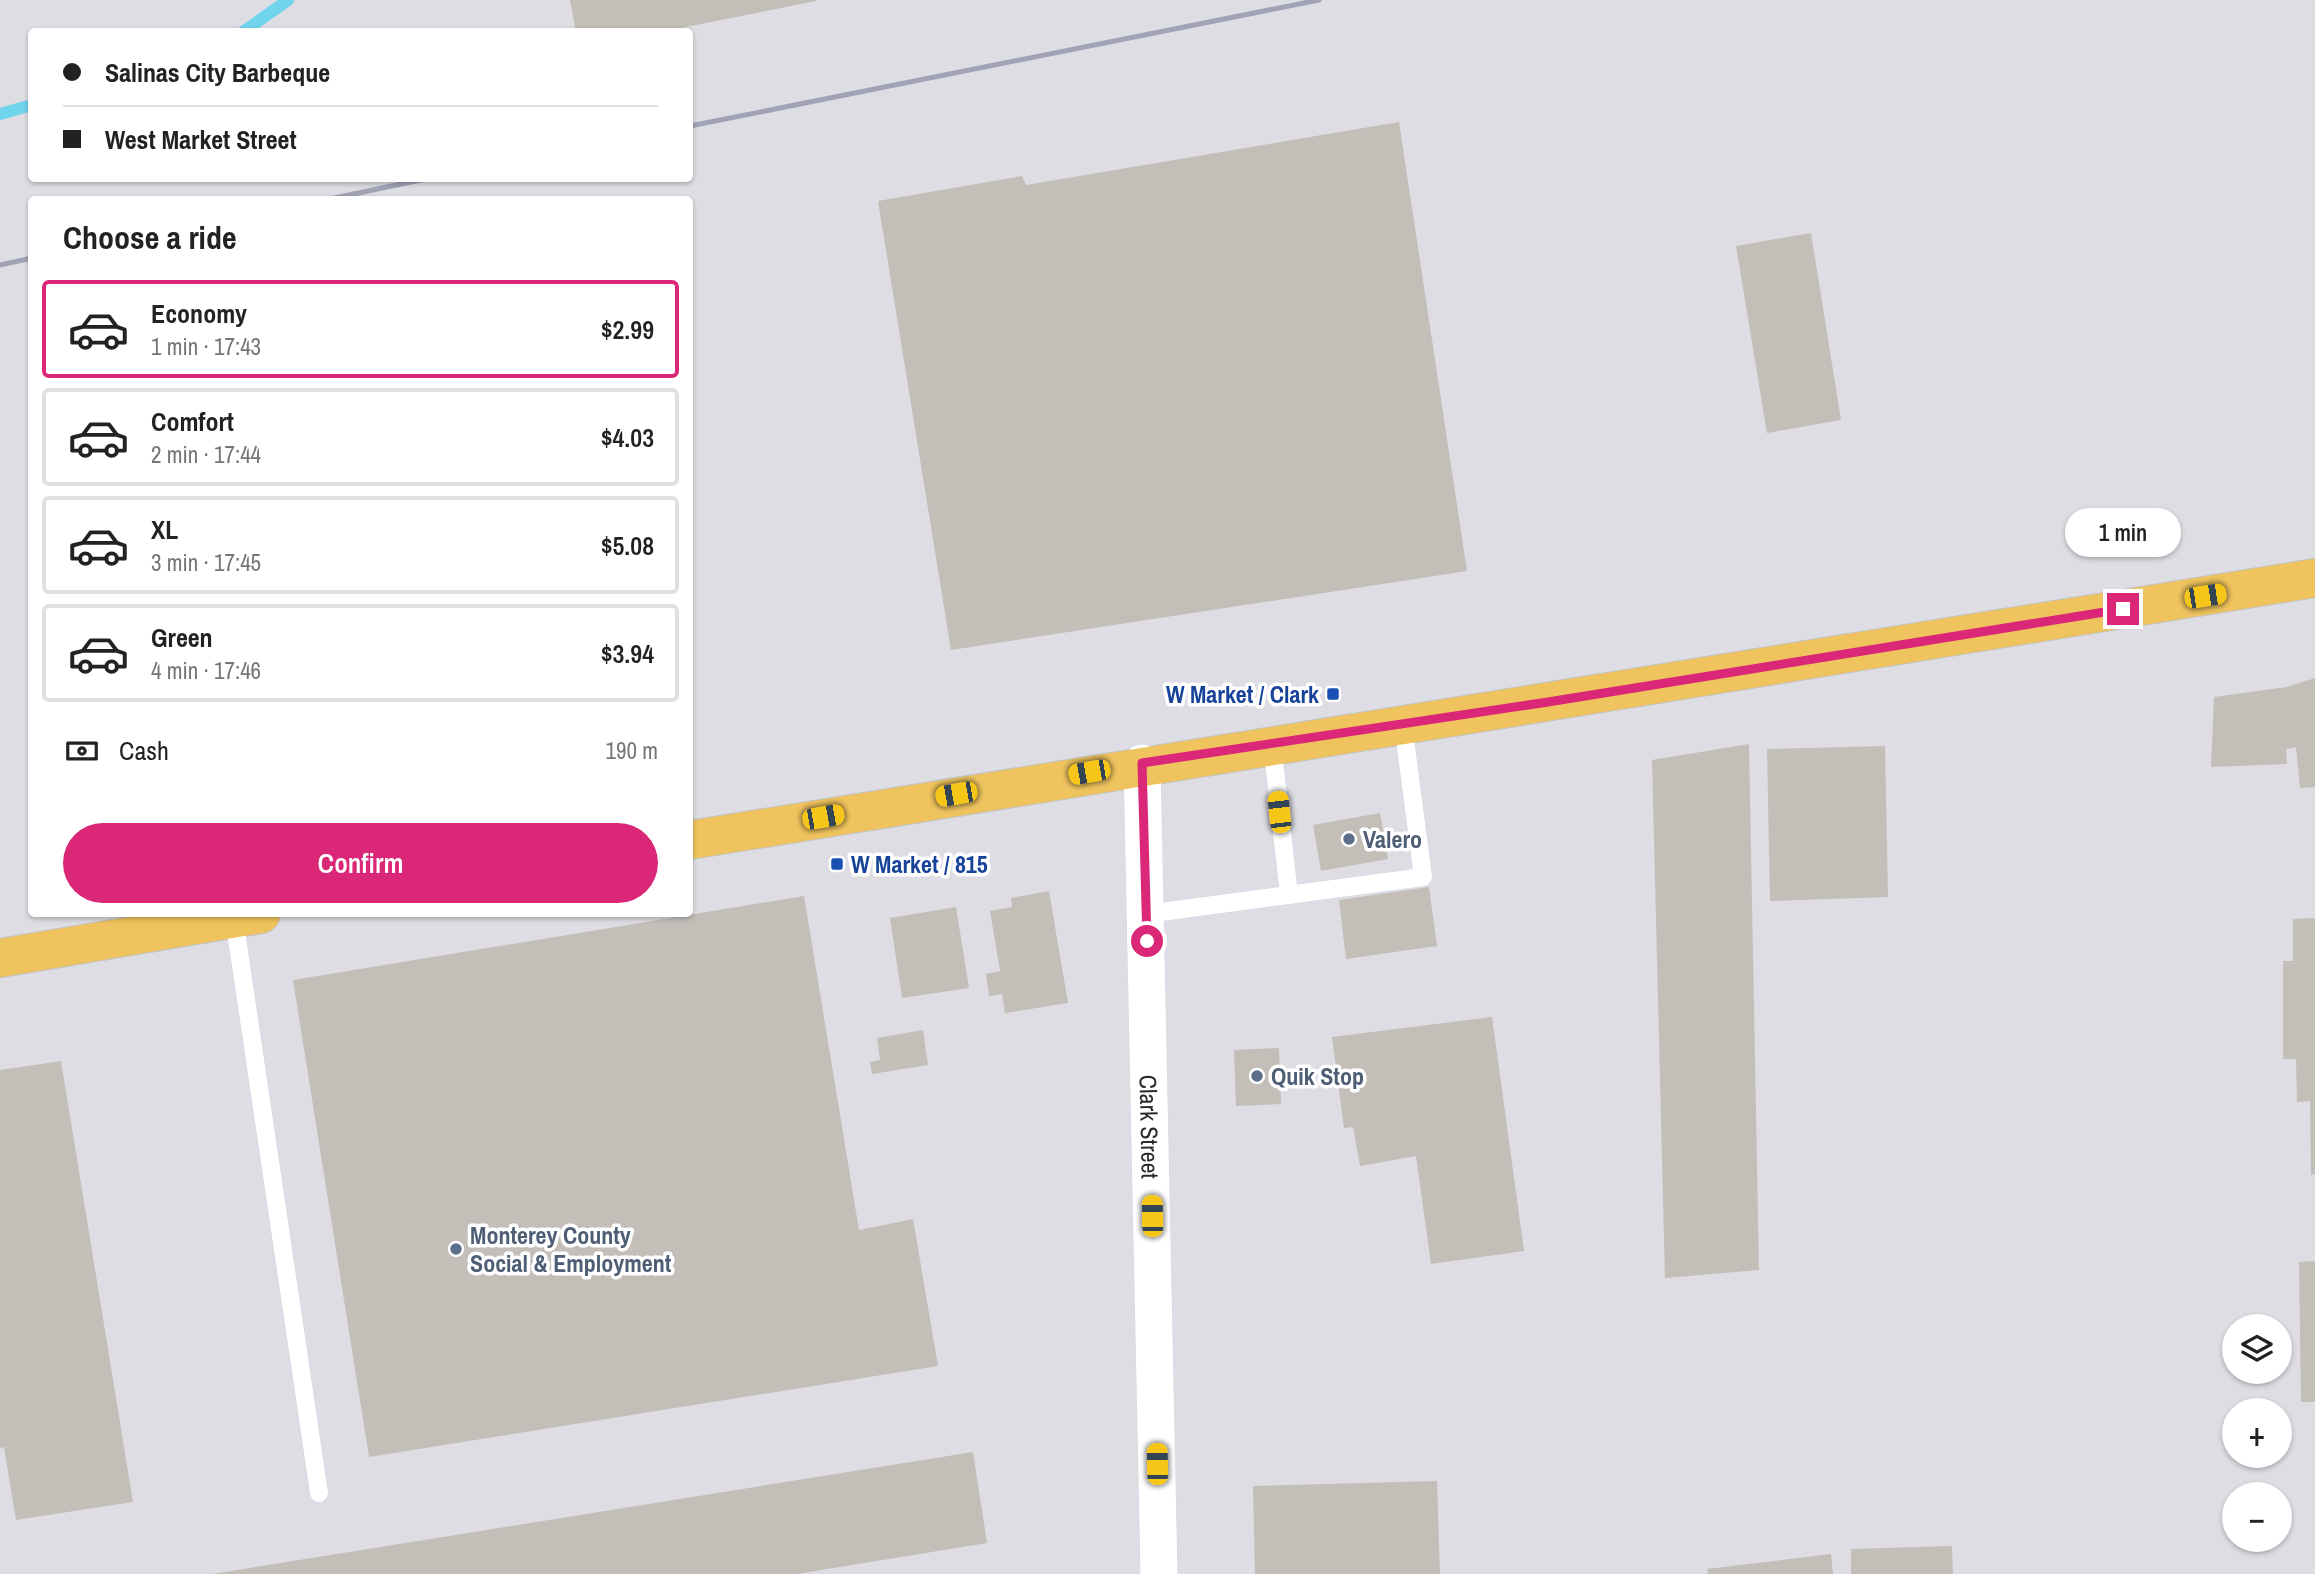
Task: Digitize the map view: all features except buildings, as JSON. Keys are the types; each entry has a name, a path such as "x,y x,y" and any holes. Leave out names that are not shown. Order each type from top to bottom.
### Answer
{"main road":[{"path":"693,839 1142,763 2315,579"},
{"path":"0,958 242,917"}],"street":[{"name":"Clark Street","path":"1142,763 1159,1574"}],"lane":[{"path":"1146,914 1423,877 1403,724"},
{"path":"1272,743 1289,895"},
{"path":"248,917 319,1493"}],"shaded area":[{"path":"0,0 2315,0 2315,1574 0,1574"}],"waterway":[{"path":"249,28 288,0"},
{"path":"0,114 28,106"}],"railway":[{"path":"693,125 1319,0"},
{"path":"344,196 411,182"},
{"path":"0,265 28,259"}],"place":[{"name":"W Market / Clark","path":"1333,694"},
{"name":"Valero","path":"1349,839"},
{"name":"W Market / 815","path":"837,864"},
{"name":"Quik Stop","path":"1257,1076"},
{"name":"Monterey County Social & Employment","path":"456,1249"}],"route":[{"path":"1147,941 1142,763 1548,702 2123,609"}]}
